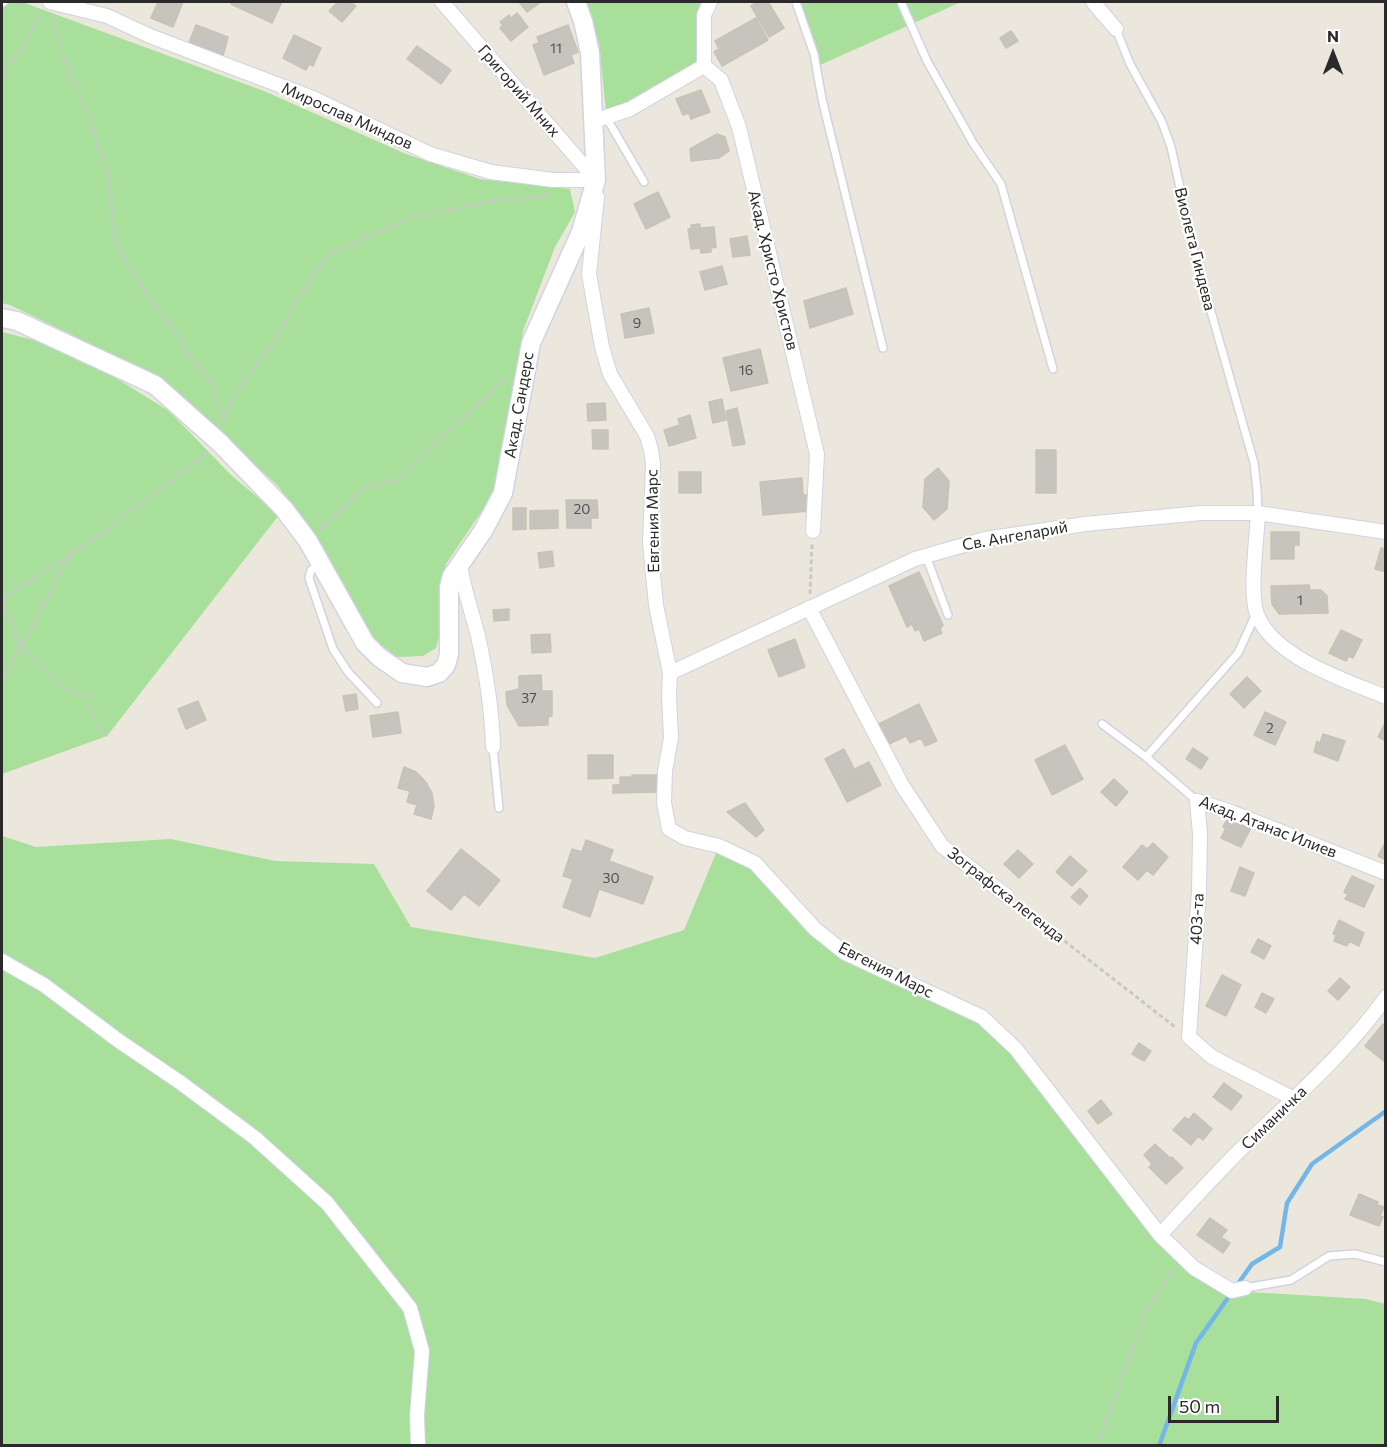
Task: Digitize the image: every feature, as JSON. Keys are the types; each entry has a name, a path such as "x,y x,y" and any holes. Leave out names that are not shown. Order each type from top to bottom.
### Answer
{"street":[{"name":"Мирослав Миндов","path":"89,2 106,16 150,36 313,98 430,154 491,172 568,181 596,180"},
{"name":"Григорий Мних","path":"442,2 596,180"},
{"name":"Акад. Сандерс","path":"322,564 365,643 379,657 402,673 427,677 439,673 446,665 449,654 449,587 452,576 488,521 503,493 535,330 581,232 596,180 600,119 590,53 576,2"},
{"path":"600,119 630,109 704,66 704,15 710,2"},
{"name":"Виолета Гиндева","path":"1093,2 1116,30"},
{"name":"Мирослав Миндов","path":"51,7 106,16"},
{"name":"Акад. Христо Христов","path":"704,66 721,80 738,127 817,454 813,531"},
{"name":"Евгения Марс","path":"596,180 597,202 589,274 602,347 610,374 647,436 653,464 650,543 656,605 670,673 671,738 666,765 664,803 669,829 685,838 719,846 755,863 815,929 845,953 982,1017 1016,1049 1160,1236 1194,1268 1238,1289"},
{"path":"2,318 17,321 155,386 220,443 284,509 322,564"},
{"name":"Св. Ангеларий","path":"670,673 915,559 985,539 1085,524 1201,513 1258,513 1386,532"},
{"path":"1258,513 1254,599 1256,614 1265,630 1298,657 1386,697"},
{"path":"460,563 464,590 477,632 489,691 493,747"},
{"name":"Зографска легенда","path":"809,608 902,785 942,846 1007,896"},
{"name":"Акад. Атанас Илиев","path":"1197,801 1232,812 1386,873"},
{"name":"403-та","path":"1189,1037 1199,891 1200,834 1197,801"},
{"path":"2,962 44,985 119,1041 181,1083 255,1138 327,1203 410,1308 422,1351 417,1415 418,1446"},
{"name":"Симаничка","path":"1160,1236 1238,1153 1294,1100 1368,1022 1386,998"},
{"path":"1189,1037 1212,1057 1294,1100"}],"lane":[{"path":"796,2 814,54 822,99 883,348"},
{"path":"902,2 927,62 974,143 1001,184 1053,369"},
{"name":"Виолета Гиндева","path":"1116,30 1130,64 1162,122 1171,147 1195,255 1254,463 1258,513"},
{"path":"600,119 644,182"},
{"path":"926,556 948,615"},
{"path":"322,564 311,570 309,578 333,649 348,672 377,703"},
{"path":"1146,757 1238,653 1256,614"},
{"name":"Акад. Атанас Илиев","path":"1102,724 1146,757 1197,801"},
{"path":"493,747 499,808"},
{"name":"Евгения Марс","path":"1238,1289 1291,1280 1329,1256 1355,1254 1386,1262"}],"path":[{"path":"51,7 62,54 88,116 108,176 115,243 148,298 169,323 184,351 210,381 223,418"},
{"path":"2,76 19,52 33,25"},
{"path":"107,736 92,718 87,697 60,686 19,646 2,597 17,590 105,532 131,509 155,494 220,443 223,418 241,386 273,344 304,288 329,255 411,217 489,202 541,196 568,181"},
{"path":"308,541 360,490 396,480 466,418 528,357"},
{"path":"809,608 813,531"},
{"path":"2,681 72,552"},
{"name":"Зографска легенда","path":"1007,896 1189,1037"},
{"path":"1097,1446 1146,1312 1182,1256"}],"green space":[{"path":"2,2 22,2 264,91 406,154 480,179 570,189 575,212 555,247 523,331 498,487 446,564 441,628 436,648 423,656 397,657 371,637 319,544 278,486 163,379 2,303"},
{"path":"585,2 703,2 706,64 633,105 606,111 599,43"},
{"path":"797,2 961,2 820,65"},
{"path":"2,332 69,349 169,411 232,476 279,515 107,736 2,774"},
{"path":"2,836 36,847 171,839 275,861 374,864 411,927 595,958 684,930 719,846 755,863 845,953 982,1017 1160,1235 1232,1291 1366,1299 1385,1304 1385,1445 2,1445"}],"building":[{"path":"158,2 183,2 173,27 151,18"},
{"path":"232,2 282,2 272,23 231,4"},
{"path":"338,2 350,2 356,6 342,22 329,11"},
{"path":"519,2 541,2 527,12"},
{"path":"758,2 768,2 784,28 769,37 751,6"},
{"path":"517,13 528,27 511,41 500,28 503,25 500,22 509,15 511,18"},
{"path":"756,18 768,40 722,66 714,52 719,49 715,41"},
{"path":"196,25 228,37 223,56 189,43"},
{"path":"568,25 578,52 571,55 574,63 544,75 533,45 539,43 537,37"},
{"path":"1011,31 1018,41 1006,48 1000,38"},
{"path":"294,35 321,48 313,66 309,64 306,70 283,58"},
{"path":"417,46 451,70 441,84 407,59"},
{"path":"701,90 710,112 691,119 689,113 683,115 676,99"},
{"path":"717,134 725,137 729,151 719,158 691,161 690,149"},
{"path":"658,192 670,217 646,229 634,204"},
{"path":"700,224 700,228 714,227 716,247 711,248 711,252 701,253 700,248 691,249 688,229 691,229 691,225"},
{"path":"747,236 750,255 733,257 730,239"},
{"path":"722,266 727,284 705,290 700,272"},
{"path":"846,288 853,314 810,328 804,301"},
{"path":"649,308 654,333 625,338 621,314"},
{"path":"760,349 768,383 731,391 723,358"},
{"path":"722,399 724,411 711,414 709,402"},
{"path":"605,403 606,420 588,421 587,404"},
{"path":"737,408 745,444 733,446 726,411"},
{"path":"724,411 726,420 713,423 711,414"},
{"path":"690,415 696,438 669,446 664,430 680,425 678,419"},
{"path":"592,430 608,430 608,449 593,449"},
{"path":"1036,450 1056,450 1056,493 1036,493"},
{"path":"938,468 949,481 947,509 934,520 923,507 925,479"},
{"path":"679,472 701,472 701,493 679,493"},
{"path":"802,478 803,495 808,495 809,511 763,515 760,482"},
{"path":"566,500 597,500 598,518 591,518 591,528 567,528"},
{"path":"513,508 526,508 526,529 513,530"},
{"path":"558,510 558,528 530,529 530,511"},
{"path":"1271,532 1299,532 1299,545 1294,545 1294,559 1271,559"},
{"path":"1381,548 1386,549 1386,572 1375,569"},
{"path":"552,551 554,566 540,568 538,553"},
{"path":"919,572 943,625 940,629 942,633 924,641 919,629 915,631 912,624 907,627 889,586"},
{"path":"1309,585 1310,590 1321,590 1327,596 1328,613 1279,614 1272,604 1271,586"},
{"path":"509,609 509,620 494,621 493,610"},
{"path":"1341,630 1362,640 1353,658 1349,656 1346,661 1329,653"},
{"path":"550,634 551,652 532,653 531,635"},
{"path":"795,639 805,667 779,677 768,650"},
{"path":"541,675 542,691 552,691 552,716 548,717 548,725 519,726 507,705 506,692 519,689 519,676"},
{"path":"1247,677 1261,691 1244,708 1230,694"},
{"path":"356,694 358,709 346,711 343,696"},
{"path":"198,701 206,720 186,729 178,709"},
{"path":"919,704 937,741 925,746 921,738 910,743 906,736 889,744 879,724"},
{"path":"398,712 401,733 373,737 370,716"},
{"path":"1265,712 1286,722 1275,745 1254,735"},
{"path":"1386,721 1386,741 1378,737"},
{"path":"1323,734 1345,741 1338,761 1314,752 1317,741 1320,743"},
{"path":"1065,745 1083,779 1052,795 1035,760"},
{"path":"1193,748 1208,758 1201,769 1186,759"},
{"path":"844,749 859,778 840,788 825,759"},
{"path":"588,755 613,755 613,778 588,779"},
{"path":"869,762 881,785 867,792 855,769"},
{"path":"404,767 416,772 432,793 434,806 431,819 414,814 417,805 407,802 410,791 398,788"},
{"path":"632,775 659,775 659,792 613,793 613,785 620,785 620,777 632,777"},
{"path":"859,778 867,792 847,802 840,788"},
{"path":"1114,779 1128,792 1116,806 1101,792"},
{"path":"745,803 764,830 756,837 727,812"},
{"path":"1228,817 1251,828 1241,847 1221,838"},
{"path":"586,840 613,850 609,861 653,877 643,904 599,889 590,917 563,907 573,879 563,876 572,849 582,852"},
{"path":"1386,841 1386,860 1378,856"},
{"path":"1153,843 1168,857 1153,875 1147,870 1138,880 1123,867 1142,845 1147,849"},
{"path":"461,849 500,880 479,906 464,894 451,910 427,891"},
{"path":"1018,850 1033,864 1019,878 1004,864"},
{"path":"1070,856 1087,871 1072,886 1056,872"},
{"path":"1240,867 1254,873 1245,896 1231,891"},
{"path":"1352,876 1374,886 1364,907 1345,899 1348,894 1344,892"},
{"path":"1080,888 1088,896 1080,905 1071,897"},
{"path":"1339,920 1364,933 1359,946 1349,941 1347,946 1334,941 1336,935 1333,934"},
{"path":"1258,939 1271,946 1264,959 1251,952"},
{"path":"1222,975 1241,985 1226,1016 1206,1006"},
{"path":"1340,978 1350,987 1338,1000 1328,991"},
{"path":"1262,993 1274,999 1266,1013 1255,1007"},
{"path":"1383,1024 1386,1027 1385,1062 1365,1046"},
{"path":"1139,1043 1151,1051 1144,1061 1132,1054"},
{"path":"1224,1083 1242,1096 1231,1110 1213,1097"},
{"path":"1101,1100 1112,1114 1098,1124 1088,1111"},
{"path":"1194,1113 1212,1129 1203,1140 1198,1136 1191,1145 1173,1130 1185,1117 1189,1120"},
{"path":"1155,1144 1183,1168 1166,1184 1149,1167 1152,1164 1144,1155"},
{"path":"1359,1194 1384,1207 1379,1226 1350,1215"},
{"path":"1210,1218 1227,1230 1221,1237 1230,1243 1223,1253 1197,1235"}],"waterway":[{"path":"1159,1446 1196,1343 1252,1264 1280,1247 1287,1203 1312,1164 1386,1111"}]}
